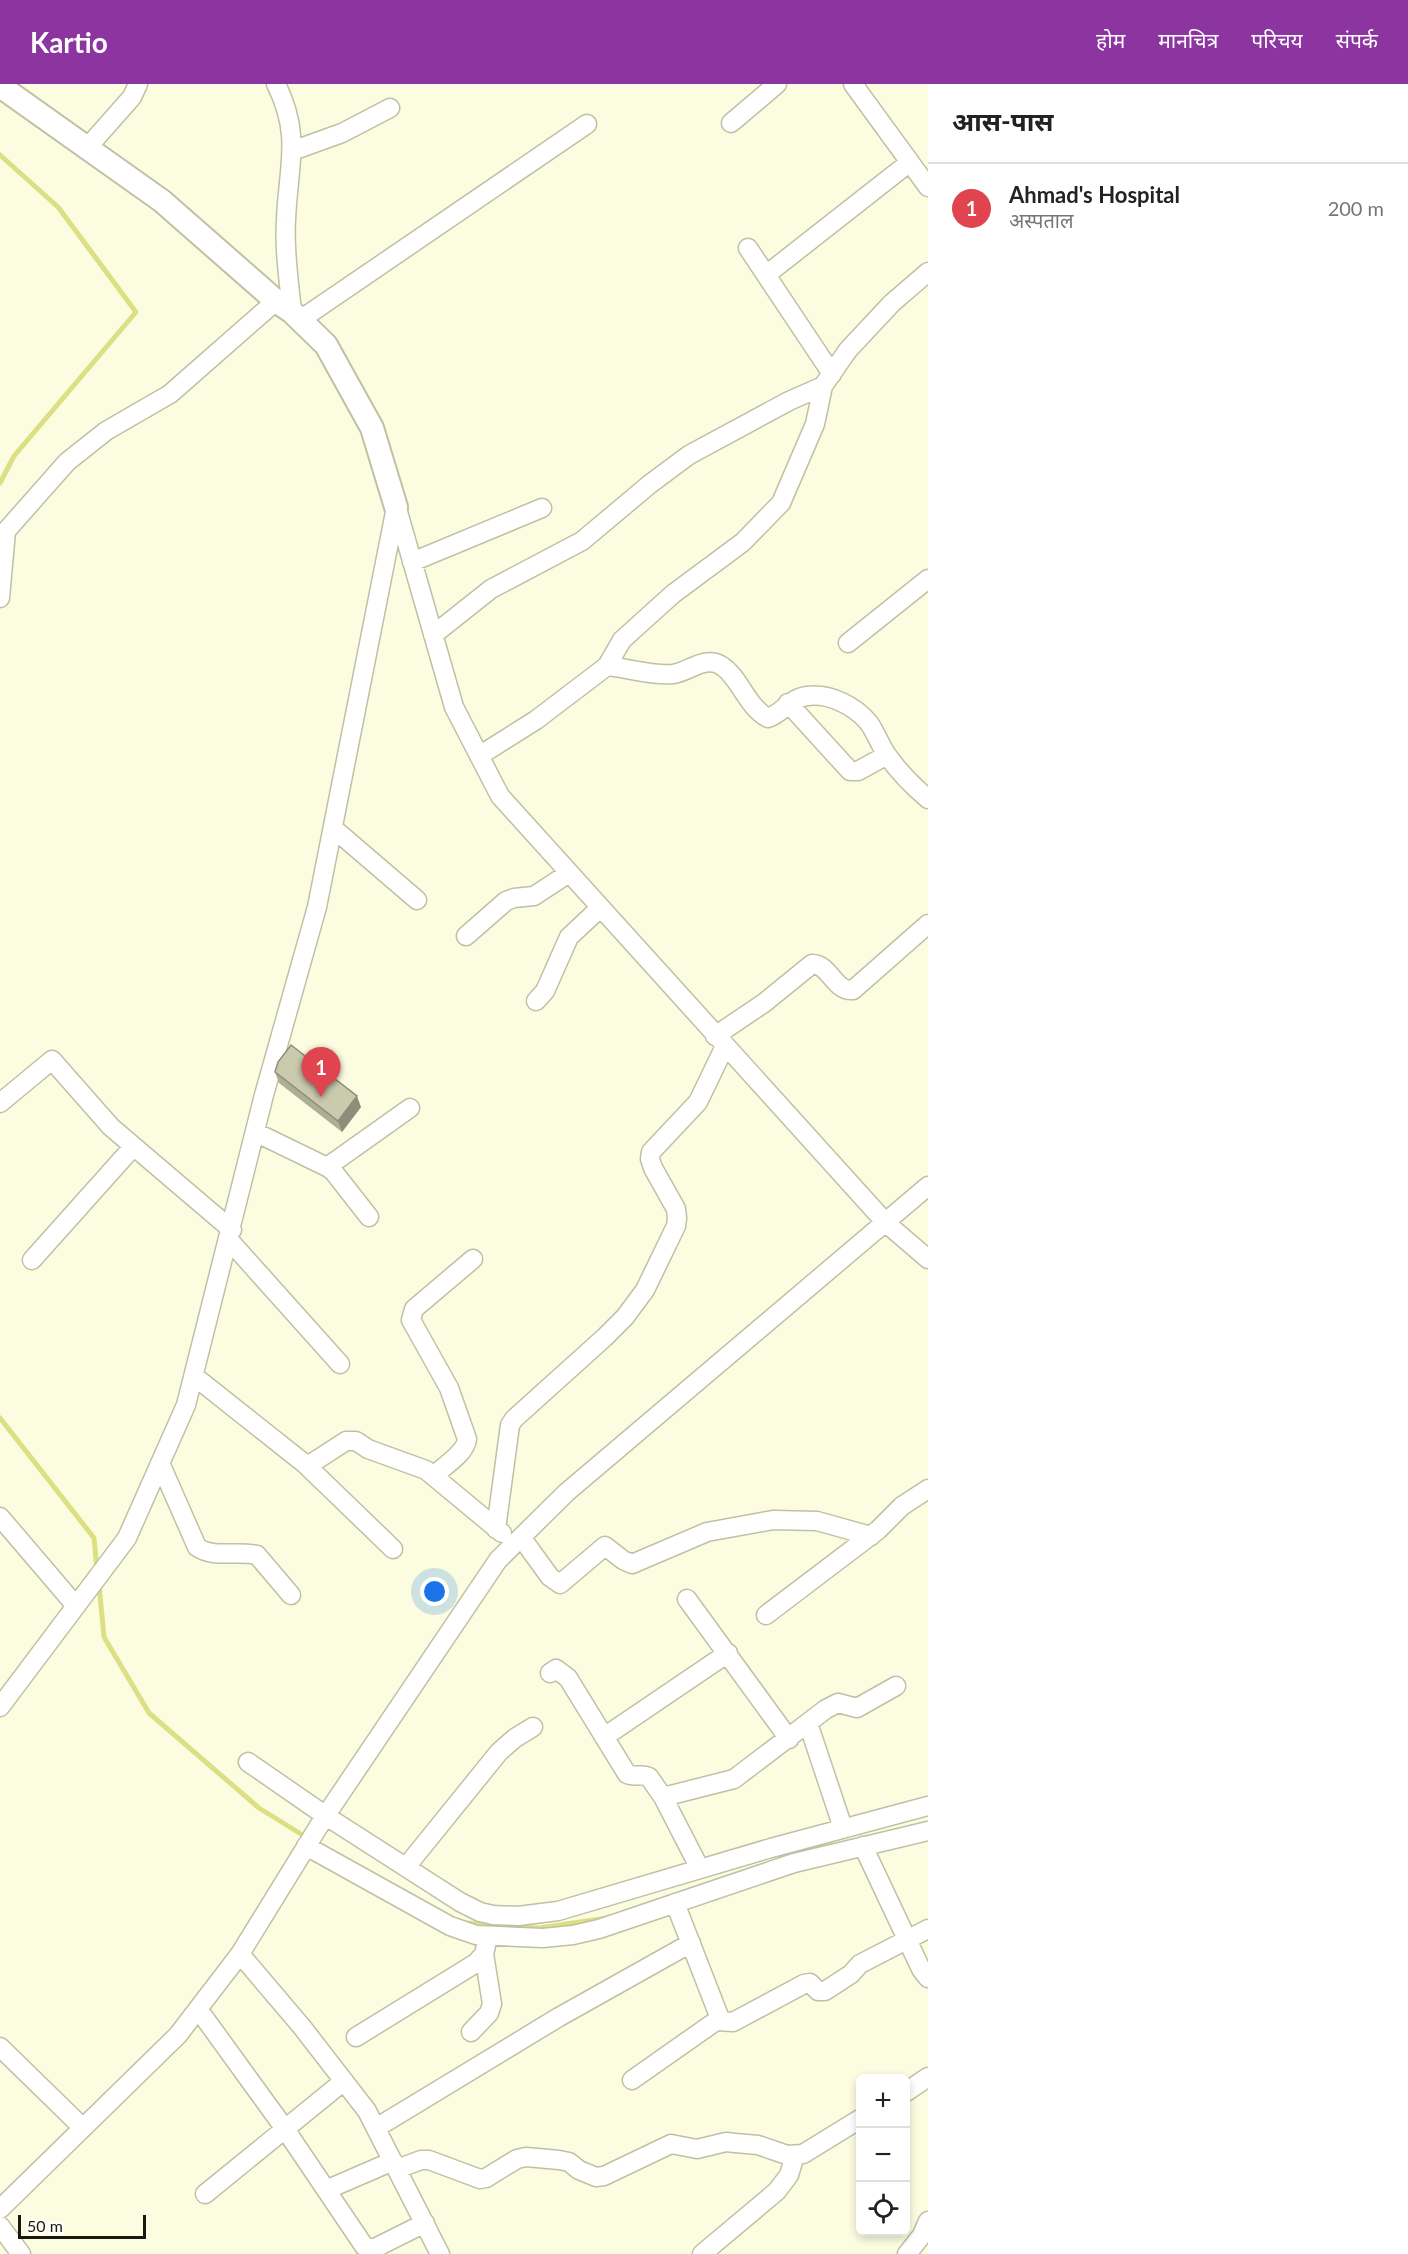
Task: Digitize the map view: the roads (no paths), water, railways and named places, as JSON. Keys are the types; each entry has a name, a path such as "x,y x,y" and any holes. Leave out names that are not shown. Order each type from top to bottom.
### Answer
{"main road":[{"path":"1,85 162,201 326,345 372,428 396,507"}],"street":[{"path":"87,148 132,97 138,84"},
{"path":"276,84 290,119 292,151 286,222 289,311"},
{"path":"731,123 777,84"},
{"path":"853,84 928,187"},
{"path":"292,151 342,133 390,108"},
{"path":"0,598 6,531 67,462 106,431 170,394 289,311 587,124"},
{"path":"766,275 910,162"},
{"path":"748,248 827,380"},
{"path":"480,756 536,720 607,666 622,640 673,594 743,542 780,503 815,424 827,380 848,350 892,303 928,272"},
{"path":"433,635 491,590 582,541 650,484 689,455 827,380"},
{"path":"396,507 454,707 500,796 886,1223 928,1259"},
{"path":"0,1707 127,1538 186,1405 255,1132 317,907 396,507"},
{"path":"412,562 542,508"},
{"path":"848,644 928,579"},
{"path":"607,666 674,674 708,662 717,663 728,671 743,693 762,715 768,718 774,716 788,704 807,696 821,696 836,700 853,709 867,721 887,755 928,799"},
{"path":"788,704 850,771 858,771 887,755"},
{"path":"333,828 417,900"},
{"path":"466,936 506,901 534,896 569,873"},
{"path":"536,1001 545,991 569,937 600,908"},
{"path":"496,1528 510,1425 625,1317 645,1290 676,1227 676,1209 653,1168 650,1159 651,1152 698,1102 720,1041 812,964 821,967 840,986 853,990 928,924"},
{"path":"0,1103 52,1060 104,1119 230,1235 340,1364"},
{"path":"327,1167 410,1108"},
{"path":"255,1132 327,1167 369,1217"},
{"path":"32,1260 133,1147"},
{"path":"0,2209 178,2035 198,2009 240,1954 324,1819 498,1560 567,1492 928,1186"},
{"path":"433,1476 462,1449 467,1439 449,1388 411,1320 411,1314 472,1259"},
{"path":"194,1377 305,1464 393,1549"},
{"path":"305,1464 312,1463 350,1440 368,1449 417,1466 433,1476 496,1528 518,1541 550,1577 560,1584 605,1546 632,1564 707,1532 773,1520 817,1521 871,1536"},
{"path":"160,1463 197,1547 211,1553 256,1555 263,1559 291,1595"},
{"path":"766,1615 871,1536 902,1506 928,1489"},
{"path":"0,1517 80,1600"},
{"path":"687,1599 789,1739"},
{"path":"604,1737 728,1653"},
{"path":"550,1672 556,1670 568,1678 627,1774 631,1777 646,1775 649,1777 663,1797 700,1869"},
{"path":"663,1797 734,1779 838,1703 857,1708 896,1686"},
{"path":"808,1723 843,1828"},
{"path":"406,1867 499,1752 515,1738 533,1727"},
{"path":"248,1762 324,1819 460,1902 480,1912 518,1917 558,1911 843,1828 928,1806"},
{"path":"486,1945 573,1935 599,1929 794,1863 928,1831"},
{"path":"308,1844 450,1926 476,1935 486,1945 492,2004 489,2013 471,2032"},
{"path":"863,1846 921,1969 928,1978"},
{"path":"632,2080 716,2021 719,2012 675,1903"},
{"path":"716,2021 733,2022 804,1984 810,1983 818,1991 825,1991 851,1974 860,1964 928,1929"},
{"path":"376,2128 559,2017 691,1943"},
{"path":"356,2037 476,1963 486,1945"},
{"path":"240,1954 367,2111 440,2254"},
{"path":"198,2009 285,2129 364,2246 373,2248 425,2223"},
{"path":"0,2047 82,2127"},
{"path":"910,2089 928,2077"},
{"path":"205,2194 344,2081"},
{"path":"326,2190 395,2165 421,2160 429,2160 480,2179 486,2178 517,2159 526,2157 569,2162 579,2170 596,2177 604,2176 671,2144 697,2149 726,2142 758,2145 788,2155 803,2154 856,2122"},
{"path":"702,2254 777,2191 789,2175 795,2155"},
{"path":"907,2254 922,2235 928,2221"},
{"path":"0,2226 21,2254"}],"waterway":[{"path":"0,155 58,207 136,312 14,456 0,483"},
{"path":"0,1418 94,1538 97,1570"},
{"path":"99,1585 104,1637 149,1713 259,1808 309,1839"},
{"path":"813,1850 833,1845"},
{"path":"465,1923 539,1928 607,1918"}],"place":[{"name":"Ahmad's Hospital","path":"321,1097"}]}
